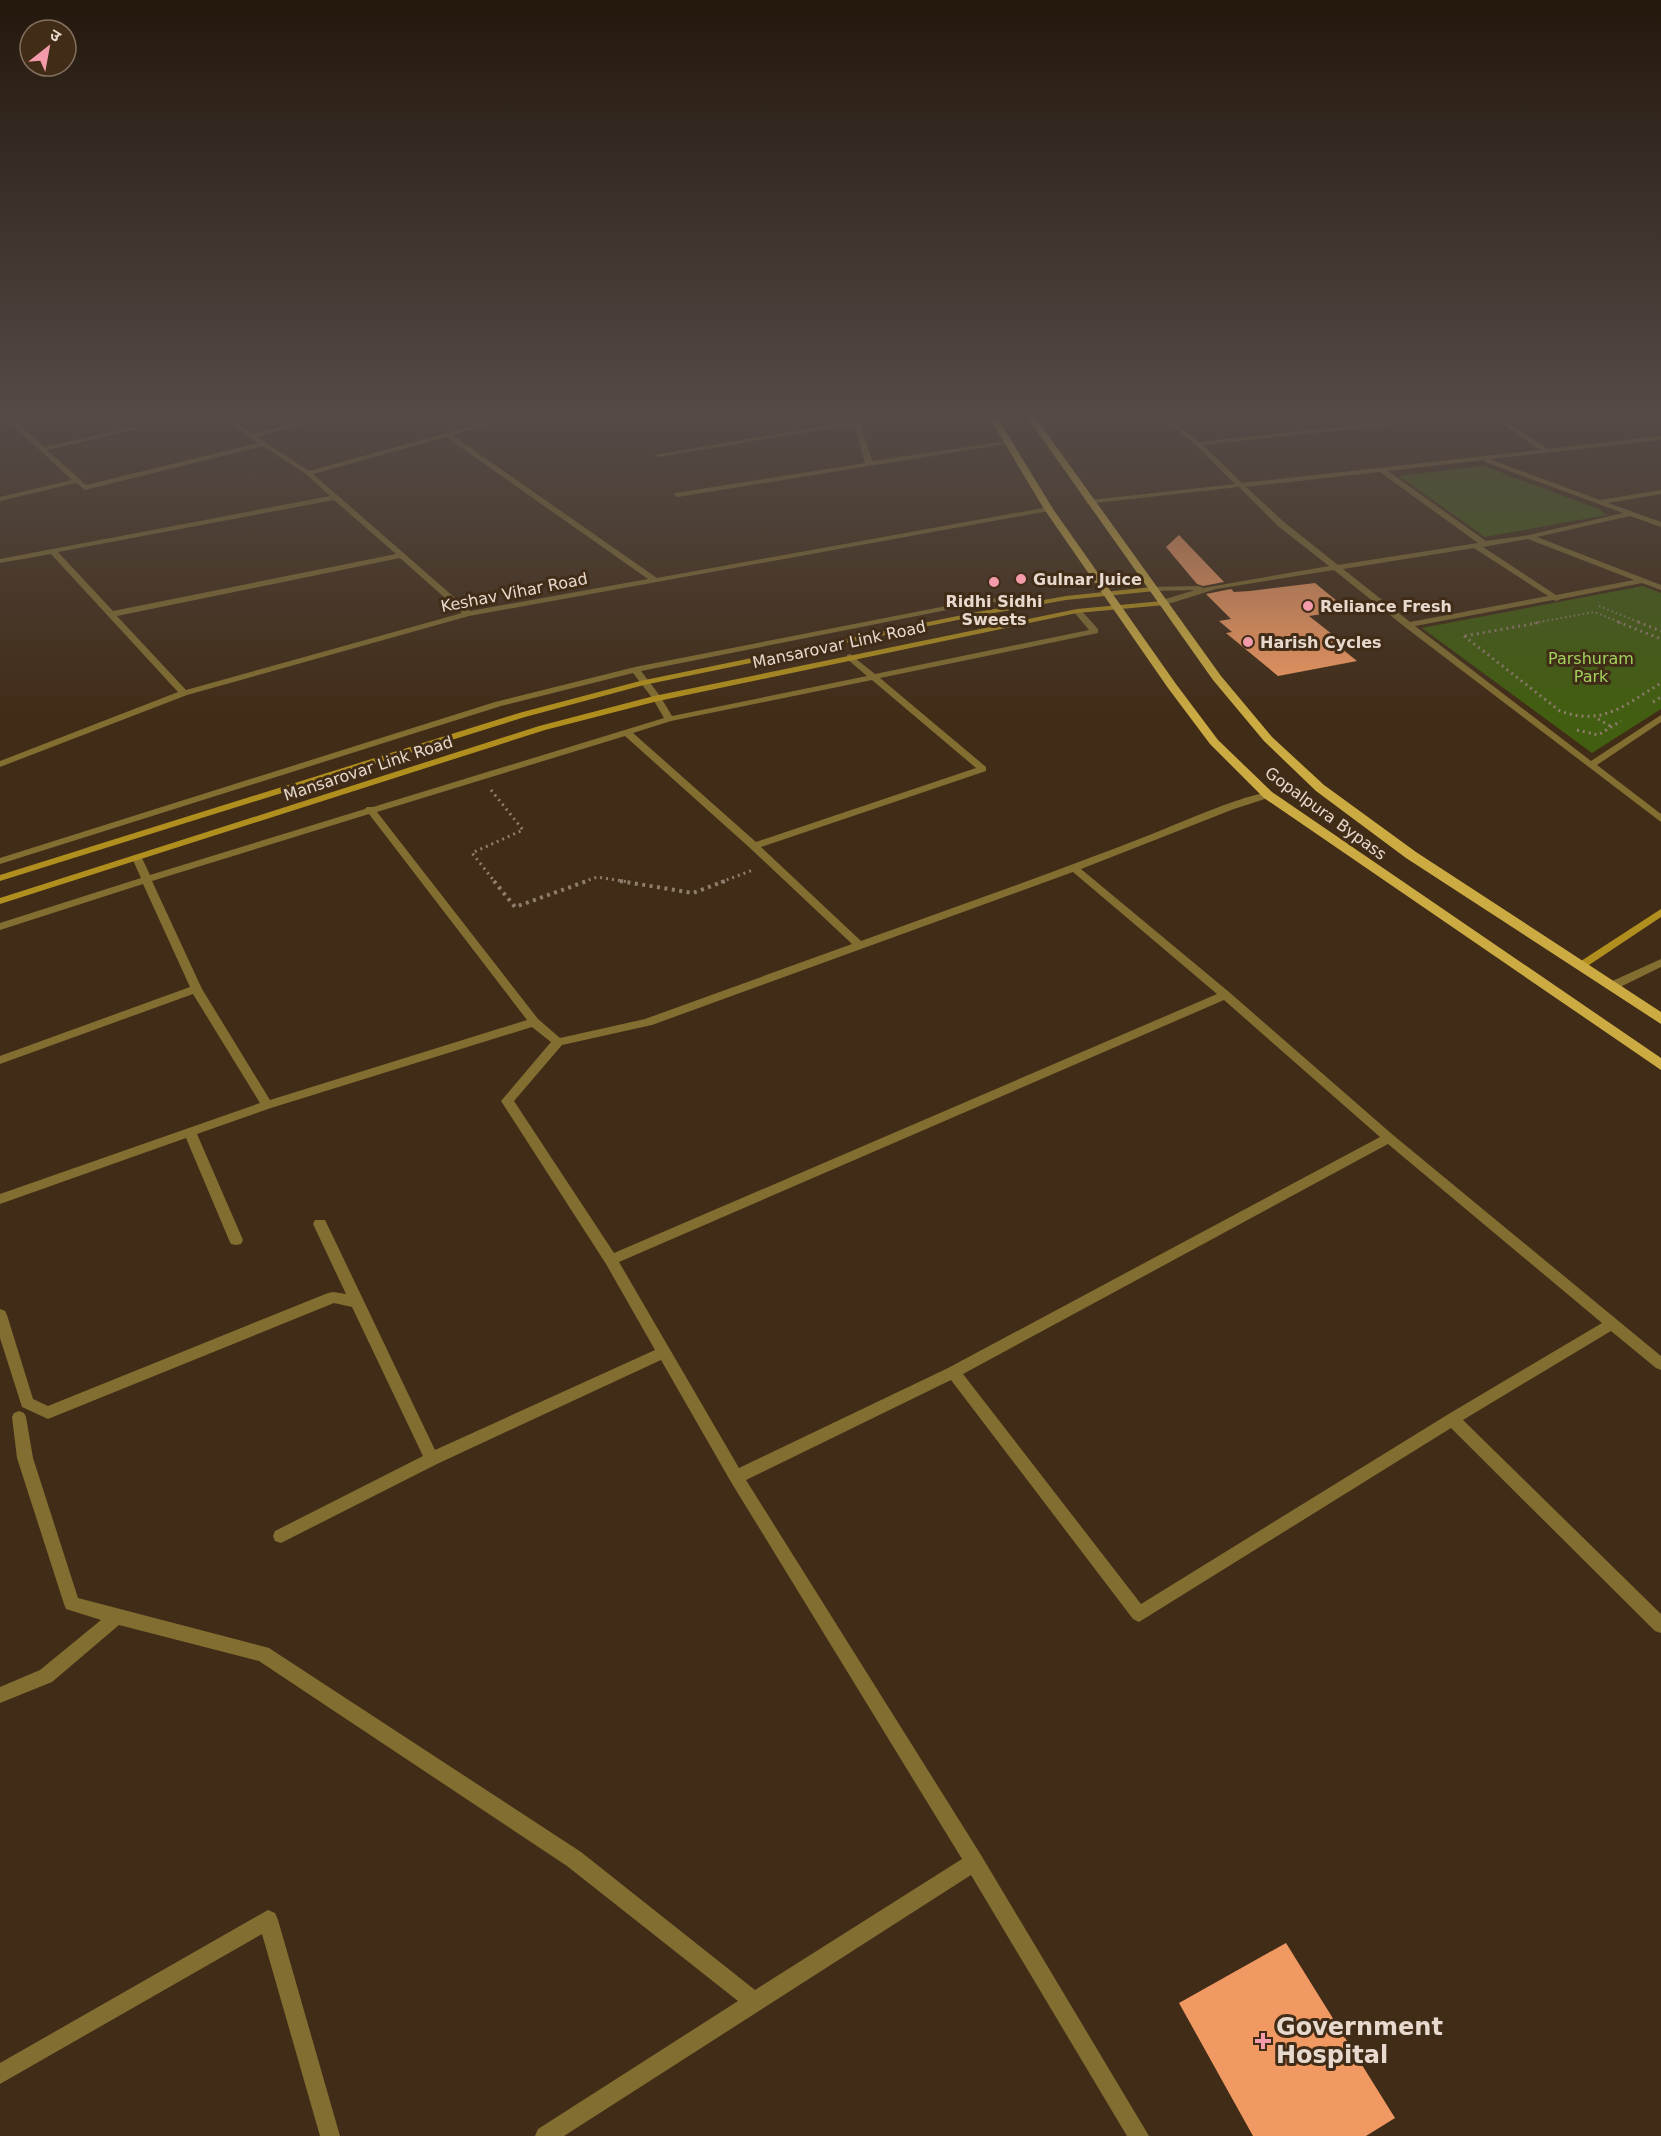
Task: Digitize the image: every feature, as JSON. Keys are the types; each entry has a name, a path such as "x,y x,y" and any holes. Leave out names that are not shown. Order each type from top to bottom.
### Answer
{"main road":[{"name":"Gopalpura Bypass","path":"1054,517 1214,742 1268,795 1661,1065"},
{"name":"Gopalpura Bypass","path":"1100,517 1217,678 1268,739 1320,788 1412,855 1661,1019"}],"street":[{"path":"0,561 231,517"},
{"path":"359,517 468,614"},
{"path":"564,517 655,580"},
{"name":"Keshav Vihar Road","path":"0,764 184,693 468,614 1006,517"},
{"path":"1274,517 1408,625 1661,819"},
{"path":"1447,517 1485,544"},
{"path":"1215,587 1530,537 1618,517"},
{"path":"1638,517 1661,525"},
{"path":"1530,537 1661,588"},
{"path":"1475,545 1557,599"},
{"path":"53,550 184,693"},
{"path":"113,614 403,555"},
{"path":"1408,625 1557,599 1642,581"},
{"name":"Mansarovar Link Road","path":"0,878 522,715 643,683 1039,603 1152,589 1215,587"},
{"name":"Mansarovar Link Road","path":"0,901 542,728 657,698 1077,611 1162,603 1215,587"},
{"path":"0,861 498,704 634,670 987,600 1039,603"},
{"path":"0,927 370,809 669,719 1095,631 1077,611"},
{"path":"754,846 983,769 850,657"},
{"path":"634,670 657,698 669,719"},
{"path":"1591,765 1661,718"},
{"path":"626,732 754,846 860,946"},
{"path":"1139,2136 974,1862 736,1477 611,1260 507,1101 558,1042 648,1022 1074,868 1268,795"},
{"path":"370,809 534,1022 558,1042"},
{"path":"66,840 71,856"},
{"path":"137,858 196,990 267,1105"},
{"path":"1074,868 1225,995 1389,1138 1661,1364"},
{"path":"1582,965 1661,912"},
{"path":"1612,986 1661,963"},
{"path":"0,1060 196,990"},
{"path":"611,1260 1225,995"},
{"path":"0,1199 267,1105 534,1022"},
{"path":"190,1132 236,1240"},
{"path":"736,1477 953,1372 1389,1138"},
{"path":"320,1224 432,1459"},
{"path":"0,1315 27,1403 48,1413 333,1297 357,1302"},
{"path":"953,1372 1138,1614 1452,1419 1612,1323"},
{"path":"281,1536 432,1459 664,1352"},
{"path":"19,1418 25,1458 72,1604 263,1654 574,1859 754,2002"},
{"path":"1452,1419 1661,1625"},
{"path":"0,1695 46,1676 117,1617"},
{"path":"545,2136 974,1862"},
{"path":"0,2074 268,1920 330,2136"}],"path":[{"path":"1612,727 1597,718 1570,716 1556,708 1464,636 1594,612 1661,637"},
{"path":"1597,718 1661,682"},
{"path":"1651,703 1661,697"},
{"path":"1548,710 1556,708"},
{"path":"1572,726 1580,732 1598,735 1622,721"},
{"path":"480,775 523,830 472,853 515,907 597,877 693,893 771,863"}],"green space":[{"path":"1456,517 1598,517 1485,537"},
{"name":"Parshuram Park","path":"1643,586 1661,593 1661,709 1592,753 1422,628"}],"building":[{"path":"1179,535 1224,582 1203,586 1197,584 1166,547"},
{"path":"1315,583 1348,610 1309,616 1337,638 1331,640 1357,661 1278,676 1226,633 1232,632 1219,621 1231,619 1206,594 1231,589 1234,592 1250,591"},
{"path":"1286,1943 1395,2118 1366,2136 1253,2136 1179,2003"}],"place":[{"name":"Gulnar Juice","path":"1021,579"},
{"name":"Ridhi Sidhi Sweets","path":"994,582"},
{"name":"Reliance Fresh","path":"1308,606"},
{"name":"Harish Cycles","path":"1248,642"},
{"name":"Government Hospital","path":"1263,2041"}]}
